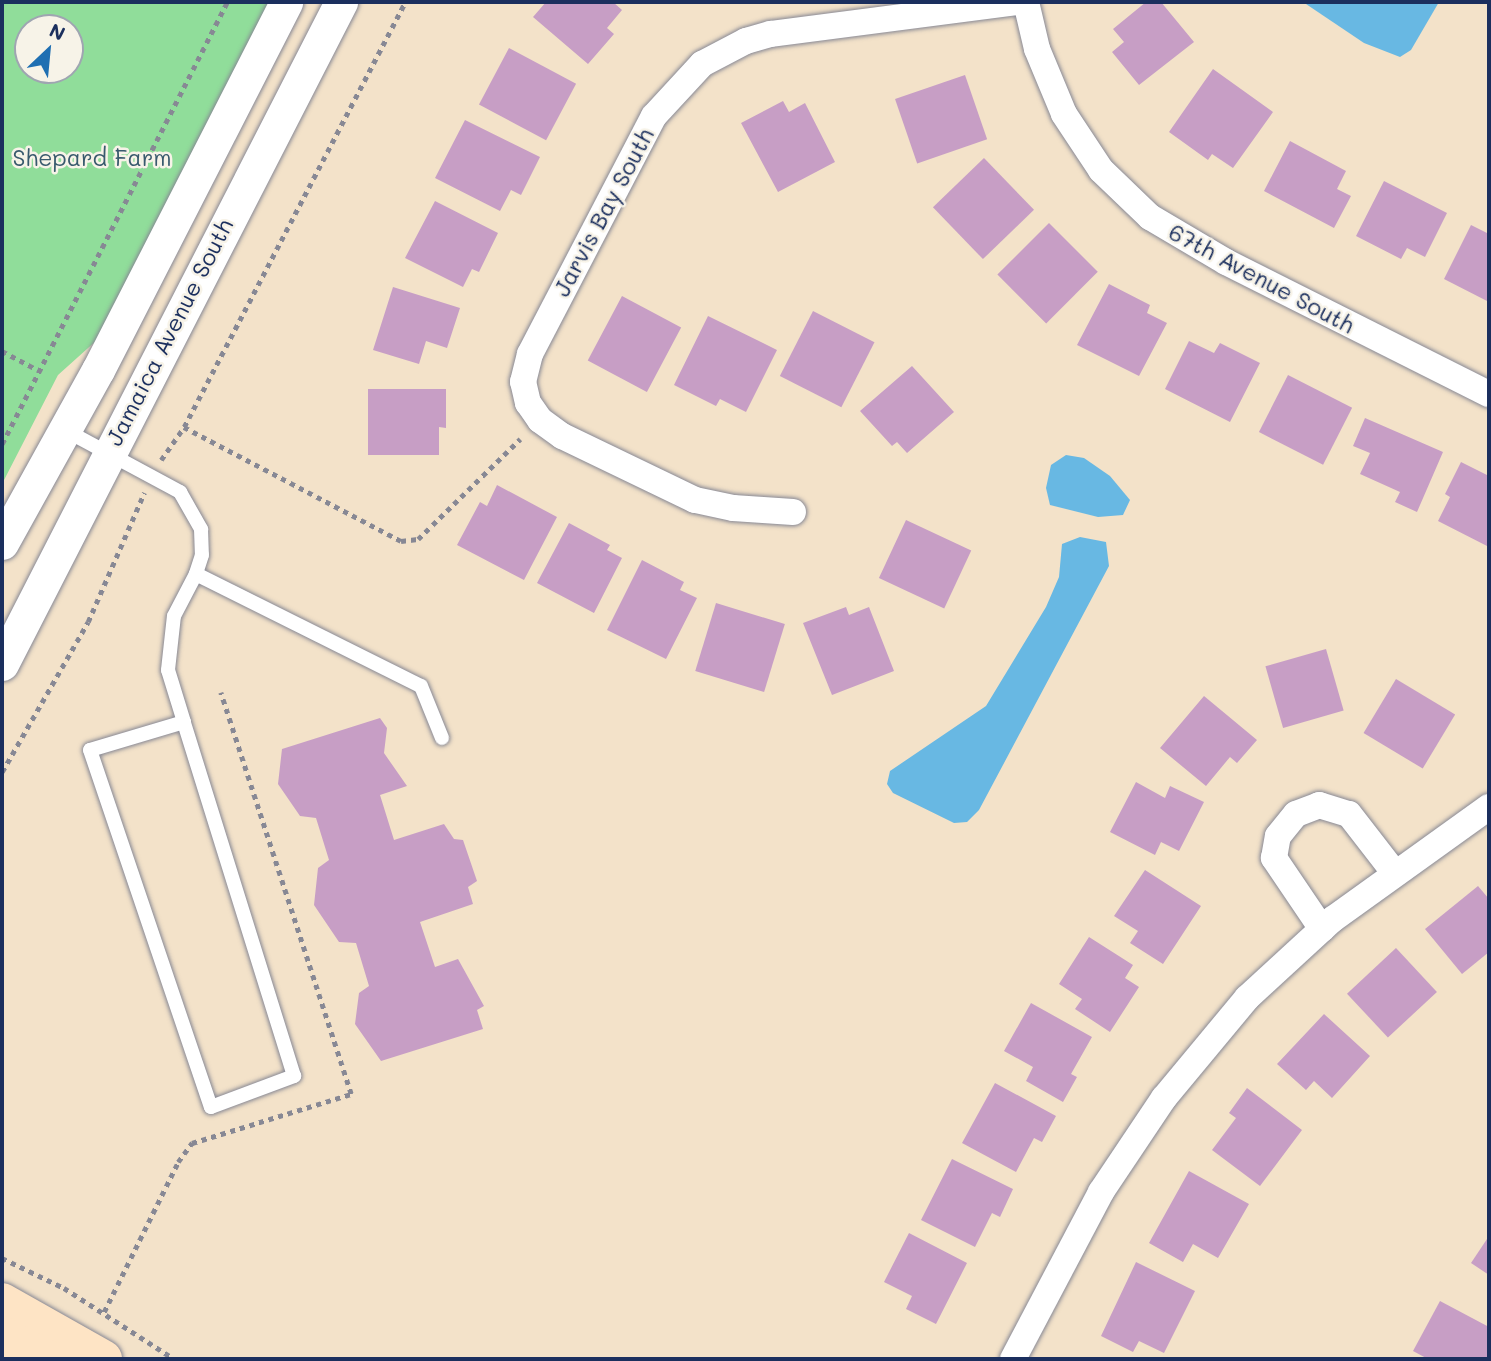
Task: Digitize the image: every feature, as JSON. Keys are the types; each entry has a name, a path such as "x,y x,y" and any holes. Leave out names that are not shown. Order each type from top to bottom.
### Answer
{"main road":[{"path":"2,1302 103,1359"},
{"path":"2,1335 47,1359"}],"street":[{"name":"Jamaica Avenue South","path":"2,543 65,430 286,2"},
{"name":"Jamaica Avenue South","path":"2,664 107,452 341,2"},
{"name":"Jarvis Bay South","path":"793,512 733,508 695,500 562,436 540,420 528,403 523,382 530,354 643,135 684,79 722,51 771,34 1018,2"},
{"name":"67th Avenue South","path":"1026,2 1037,50 1064,114 1101,170 1142,210 1214,256 1489,394"},
{"path":"1322,929 1274,858 1278,836 1296,814 1319,806 1349,814 1394,872"},
{"path":"1013,1359 1101,1192 1164,1098 1247,998 1322,929 1394,872 1489,807"}],"lane":[{"path":"65,430 154,475 180,492 198,519 203,545 196,574 174,615 168,641 168,670 294,1076 211,1107 90,750 184,722"},
{"path":"196,574 421,686 442,738"}],"path":[{"path":"2,443 227,2"},
{"path":"2,772 88,622 154,475 184,427 405,2"},
{"path":"2,351 38,370"},
{"path":"184,427 401,541 418,539 540,420"},
{"path":"104,1312 178,1161 192,1143 351,1094 221,693"},
{"path":"2,1258 104,1312 174,1359"}],"green space":[{"name":"Shepard Farm","path":"2,2 270,2 97,340 58,375 2,484"}],"water":[{"path":"1303,2 1439,2 1411,50 1400,57 1364,43"},
{"path":"1066,455 1084,458 1110,476 1130,500 1123,515 1098,517 1050,505 1046,488 1051,465"},
{"path":"1080,537 1106,542 1109,566 979,810 967,822 954,823 893,793 887,784 890,771 986,706 1046,607 1059,577 1062,544"}],"building":[{"path":"546,2 613,2 622,10 607,28 614,34 588,64 533,17"},
{"path":"1146,2 1161,2 1194,42 1139,85 1112,52 1124,42 1113,29"},
{"path":"509,48 576,84 546,140 479,105"},
{"path":"1213,69 1273,112 1233,168 1212,154 1208,160 1169,132"},
{"path":"965,75 987,139 917,163 895,99"},
{"path":"783,101 789,112 805,103 835,162 778,192 741,123"},
{"path":"465,120 540,157 521,195 511,190 500,211 435,178"},
{"path":"1290,141 1346,171 1337,189 1351,196 1334,228 1264,191"},
{"path":"984,158 1034,210 983,259 933,207"},
{"path":"1384,181 1447,213 1425,257 1407,248 1401,259 1356,236"},
{"path":"435,201 498,233 479,272 472,269 463,287 405,258"},
{"path":"1049,223 1098,272 1046,323 997,275"},
{"path":"1471,225 1489,234 1489,302 1444,279"},
{"path":"1109,284 1150,305 1147,313 1167,323 1139,376 1077,345"},
{"path":"393,287 460,308 447,348 426,341 419,364 373,350"},
{"path":"622,296 681,327 647,392 588,360"},
{"path":"813,311 874,342 841,407 780,376"},
{"path":"708,316 777,350 746,412 720,399 716,406 674,385"},
{"path":"1189,341 1214,353 1220,343 1260,363 1230,422 1165,389"},
{"path":"912,366 954,412 907,453 897,442 892,446 860,411"},
{"path":"1288,375 1352,408 1323,465 1259,432"},
{"path":"368,389 446,389 446,428 439,427 439,455 368,455"},
{"path":"1365,418 1443,452 1417,512 1395,502 1400,492 1360,474 1370,453 1353,446"},
{"path":"1461,462 1489,476 1489,547 1438,521 1450,497 1445,494"},
{"path":"497,485 557,517 524,580 457,545 480,502 487,506"},
{"path":"906,520 971,550 944,608 879,578"},
{"path":"569,523 610,545 607,550 622,558 594,613 537,583"},
{"path":"642,560 684,582 680,590 697,598 666,659 607,630"},
{"path":"716,603 785,624 764,692 695,671"},
{"path":"846,607 849,615 869,607 894,671 832,695 803,623"},
{"path":"1326,649 1344,711 1283,728 1265,666"},
{"path":"1396,679 1455,715 1423,769 1364,733"},
{"path":"1204,696 1257,740 1237,763 1230,757 1206,786 1160,748"},
{"path":"380,718 387,728 384,753 407,786 380,795 394,840 444,824 454,839 463,840 477,881 468,887 473,904 420,922 435,967 458,959 484,1006 477,1010 483,1029 381,1061 355,1024 359,993 369,986 356,943 339,942 314,905 318,868 329,860 316,818 300,816 278,784 282,749"},
{"path":"1136,782 1165,798 1170,786 1204,802 1179,851 1161,842 1155,855 1110,832"},
{"path":"1145,870 1201,906 1163,964 1130,943 1138,931 1114,916"},
{"path":"1478,886 1489,899 1489,952 1462,974 1425,929"},
{"path":"1089,937 1133,965 1125,978 1139,987 1110,1032 1075,1009 1082,999 1059,984"},
{"path":"1396,948 1437,992 1388,1038 1347,994"},
{"path":"1031,1003 1092,1037 1071,1074 1077,1077 1063,1102 1026,1081 1033,1067 1004,1051"},
{"path":"1324,1014 1370,1056 1332,1098 1314,1081 1306,1090 1277,1064"},
{"path":"995,1083 1056,1116 1042,1142 1034,1138 1016,1172 962,1143"},
{"path":"1247,1088 1302,1130 1260,1186 1212,1150 1236,1118 1229,1113"},
{"path":"952,1159 1013,1189 1000,1217 992,1213 975,1247 921,1220"},
{"path":"1189,1171 1249,1204 1218,1258 1193,1244 1183,1262 1149,1243"},
{"path":"909,1233 967,1263 936,1324 906,1309 912,1296 884,1282"},
{"path":"1489,1236 1489,1275 1471,1263"},
{"path":"1136,1262 1195,1291 1164,1353 1139,1341 1133,1352 1101,1336"},
{"path":"1440,1301 1489,1327 1489,1359 1428,1359 1413,1351"}]}
